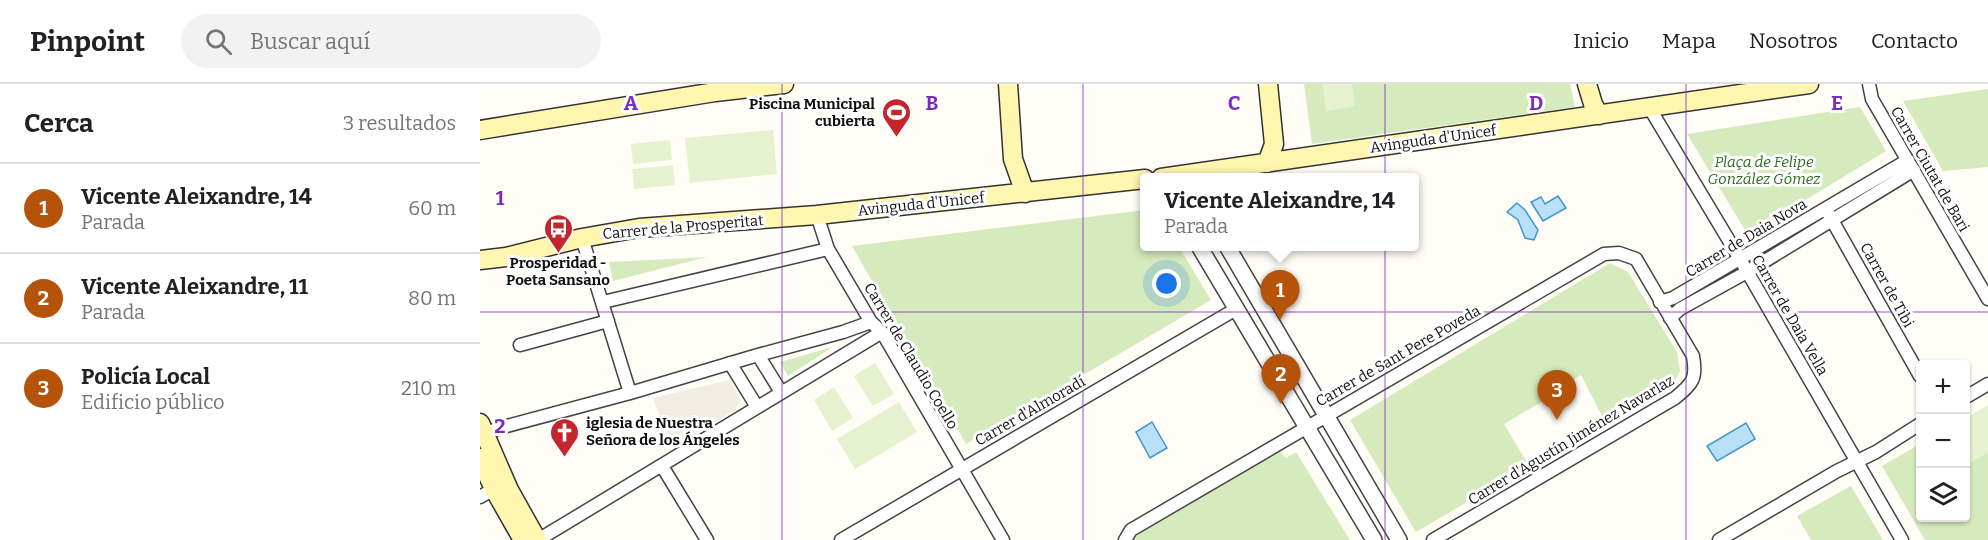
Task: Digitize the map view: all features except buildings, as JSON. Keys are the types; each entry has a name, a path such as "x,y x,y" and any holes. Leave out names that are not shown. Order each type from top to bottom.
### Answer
{"main road":[{"path":"480,130 715,92 784,84"},
{"path":"1008,84 1013,159 1024,193"},
{"path":"1267,163 1274,144 1268,84"},
{"path":"1587,84 1599,115"},
{"name":"Avinguda d'Unicef","path":"1205,173 1809,84"},
{"name":"Avinguda d'Unicef","path":"817,215 1140,180"},
{"name":"Carrer de la Prosperitat","path":"480,260 506,257 582,238 639,228 817,215"},
{"path":"481,430 509,490 537,540"},
{"path":"480,458 487,493 523,540"}],"street":[{"name":"Carrer Ciutat de Bari","path":"1869,84 1872,99 1988,299"},
{"name":"Carrer de Daia Vella","path":"1648,107 1740,259 1902,540"},
{"name":"Carrer de Daia Nova","path":"1660,302 1673,298 1740,259 1829,214 1911,165"},
{"name":"Carrer de Daia Nova","path":"1670,318 1680,309 1747,272 1829,214"},
{"name":"Carrer de Tibi","path":"1829,214 1916,369"},
{"name":"Carrer de Claudio Coello","path":"817,215 828,249 871,322 882,332 1004,540"},
{"path":"582,238 630,393"},
{"path":"603,302 828,249"},
{"path":"1202,251 1374,540"},
{"path":"1230,251 1399,540"},
{"name":"Carrer de Sant Pere Poveda","path":"1125,540 1131,530 1604,254 1619,254 1636,259 1670,318"},
{"name":"Carrer d'Almoradí","path":"841,540 860,535 961,468 1236,309"},
{"name":"Carrer d'Agustín Jiménez Navarlaz","path":"1433,540 1675,398 1691,384 1695,371 1693,356 1670,318"},
{"path":"520,345 608,321"},
{"path":"481,430 630,393 871,322"},
{"path":"537,540 882,332"},
{"path":"838,333 844,339 849,351"},
{"path":"758,355 781,392"},
{"path":"730,363 757,407"},
{"path":"1970,394 1988,384"},
{"path":"1719,540 1916,426"},
{"path":"663,466 702,538"}],"green space":[{"path":"1304,84 1570,84 1575,107 1312,144"},
{"path":"1322,84 1352,84 1355,106 1326,111"},
{"path":"1988,89 1988,167 1943,171 1903,101"},
{"name":"Plaça de Felipe González Gómez","path":"1860,107 1886,151 1748,235 1687,134"},
{"path":"773,130 777,174 690,183 685,138"},
{"path":"670,140 672,160 633,164 631,144"},
{"path":"673,165 675,185 634,189 632,169"},
{"path":"1140,211 1140,251 1181,251 1211,300 966,444 852,246"},
{"path":"707,257 613,281 609,262"},
{"path":"1610,263 1628,272 1677,352 1680,371 1675,381 1605,422 1581,375 1554,391 1555,394 1504,424 1529,466 1416,532 1350,420"},
{"path":"833,347 788,376 780,362"},
{"path":"875,363 894,394 873,406 854,376"},
{"path":"834,387 853,418 832,431 814,400"},
{"path":"899,402 917,432 855,469 837,439"},
{"path":"1988,405 1988,452 1970,463 1970,416"},
{"path":"1916,446 1916,522 1970,522 1970,463 1988,452 1988,540 1925,540 1882,466"},
{"path":"1280,451 1286,458 1296,452 1350,540 1132,540 1137,535"},
{"path":"1851,486 1883,540 1811,540 1797,516"}],"shaded area":[{"path":"730,380 741,401 735,410 672,448 653,398"}],"water":[{"path":"1558,196 1566,208 1543,221 1531,202 1541,197 1545,204"},
{"path":"1517,203 1525,210 1538,230 1534,240 1525,238 1518,220 1507,212"},
{"path":"1152,422 1167,448 1150,458 1136,432"},
{"path":"1746,423 1755,439 1717,461 1707,446"}],"place":[{"name":"Piscina Municipal cubierta","path":"896,138"},
{"name":"Prosperidad - Poeta Sansano","path":"558,254"},
{"name":"Vicente Aleixandre, 14","path":"1280,320"},
{"name":"Vicente Aleixandre, 11","path":"1281,404"},
{"name":"Policía Local","path":"1557,420"},
{"name":"iglesia de Nuestra Señora de los Ángeles","path":"565,458"}]}
